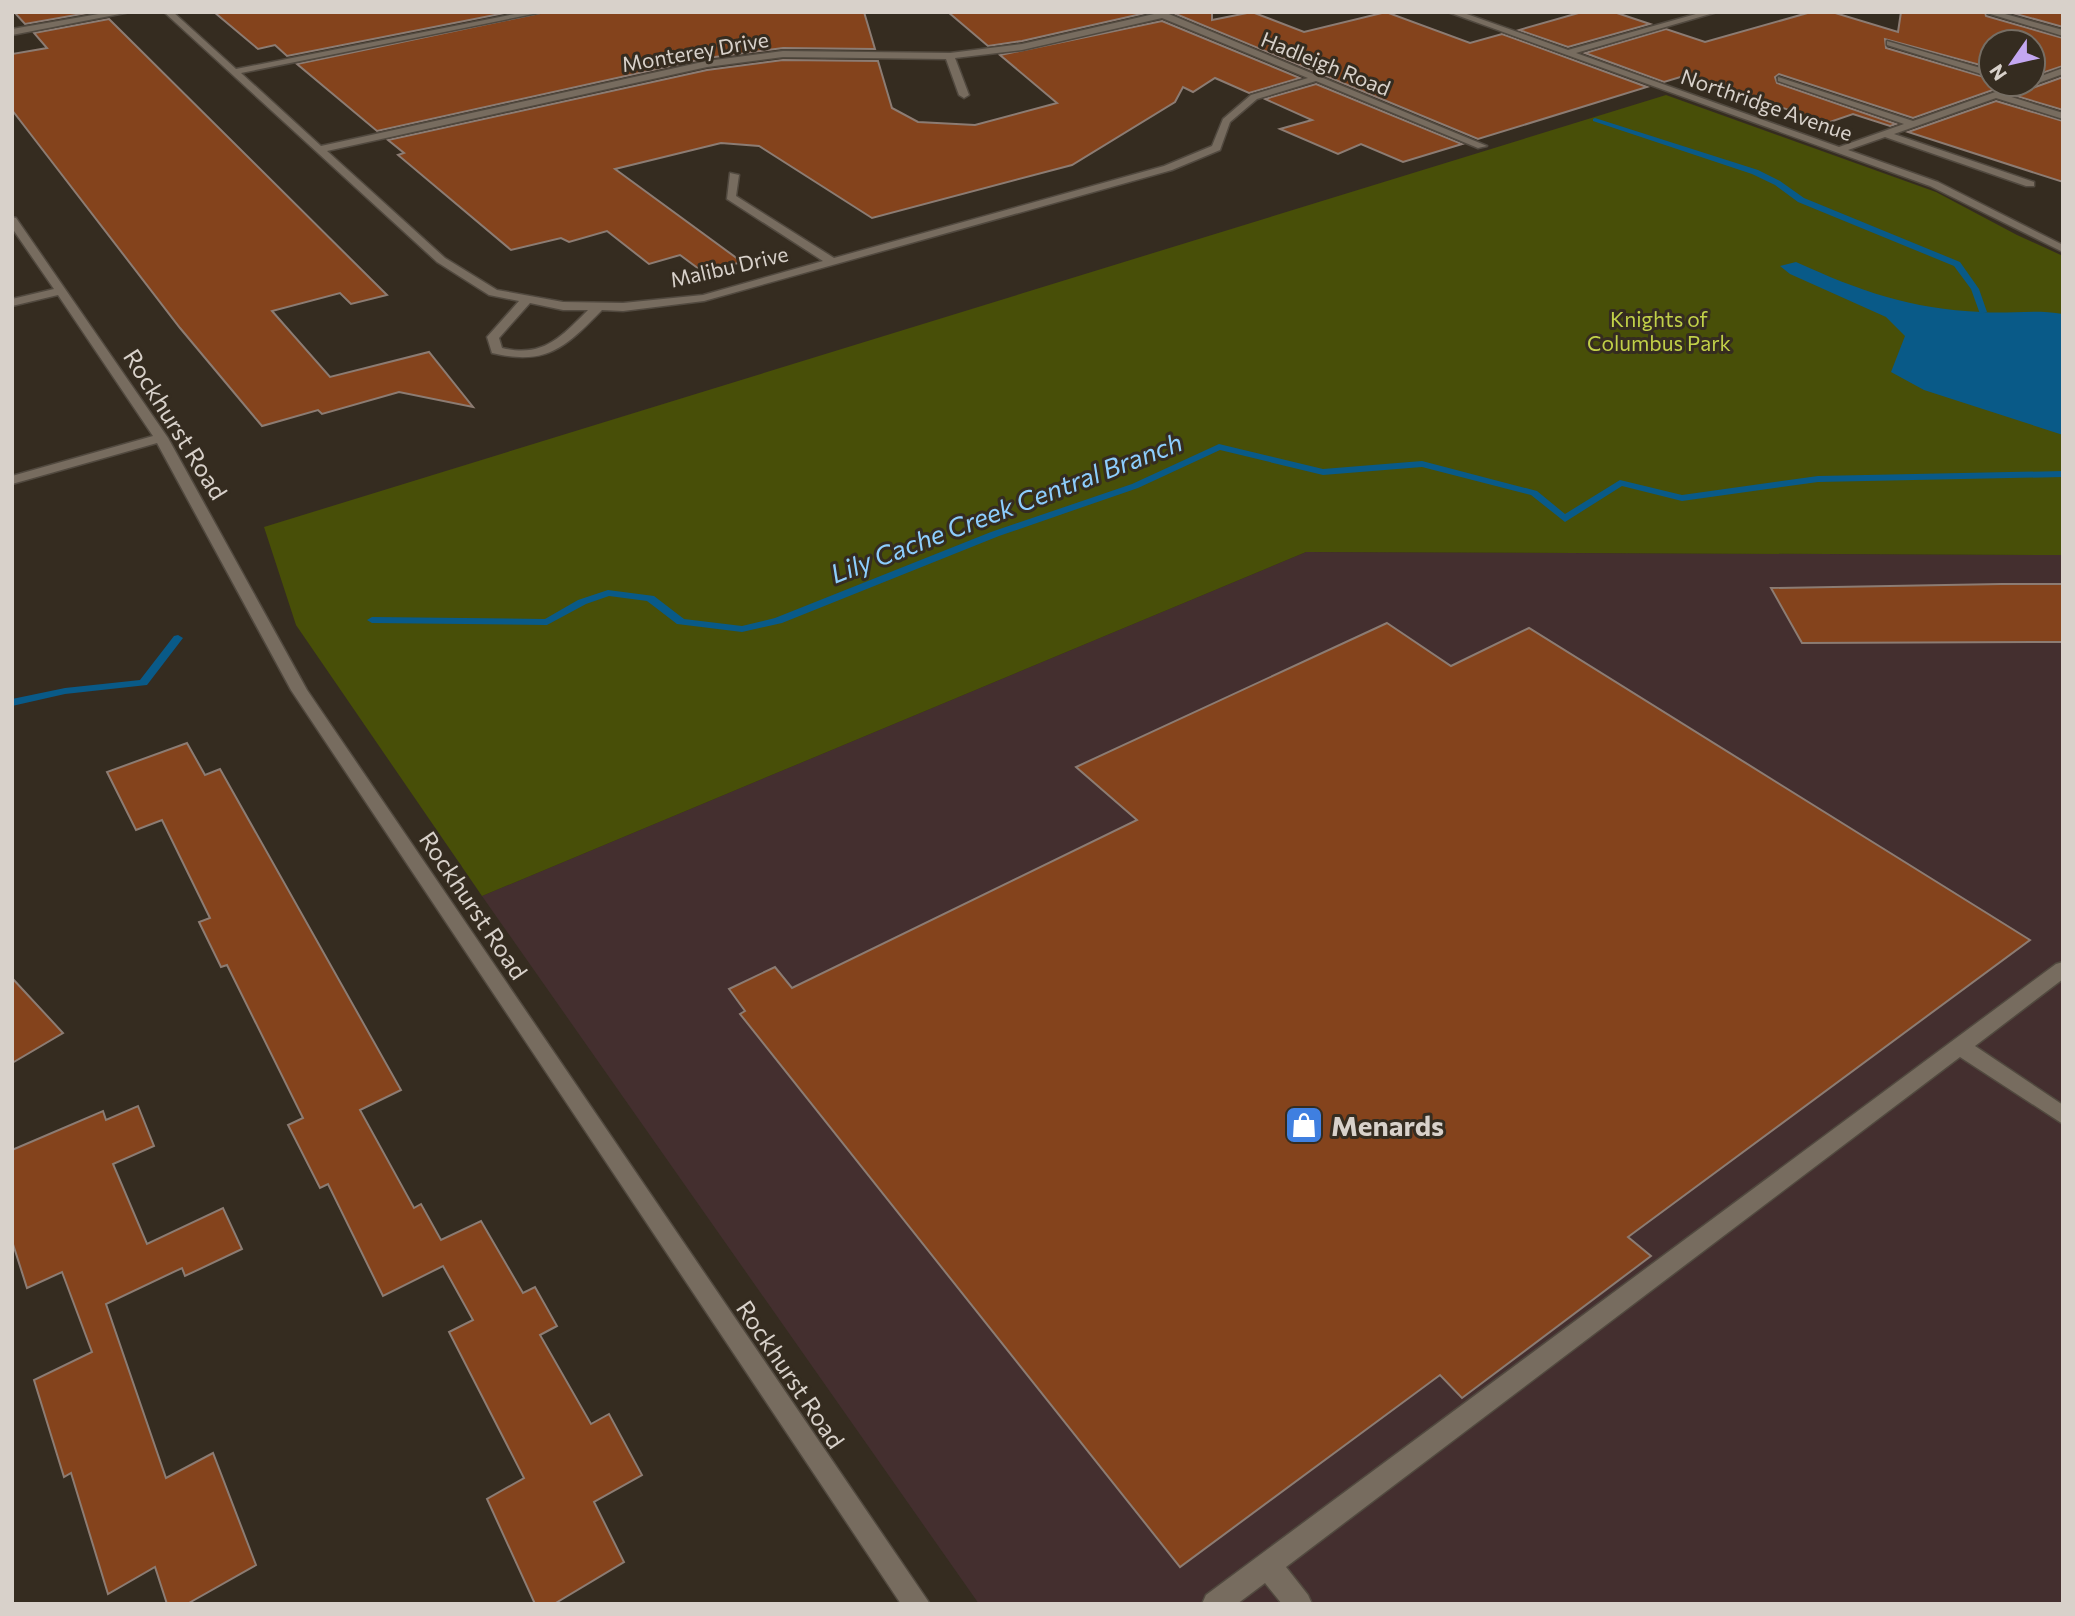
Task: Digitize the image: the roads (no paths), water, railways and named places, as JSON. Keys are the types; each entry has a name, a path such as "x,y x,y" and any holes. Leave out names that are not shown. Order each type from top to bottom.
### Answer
{"street":[{"path":"12,32 126,12"},
{"name":"Malibu Drive","path":"168,12 441,260 493,293 563,306 623,307 704,298 1168,169 1216,148 1226,121 1254,97 1316,78"},
{"path":"234,72 539,12"},
{"name":"Northridge Avenue","path":"1452,12 1934,184 2063,248"},
{"path":"1568,53 1713,12"},
{"name":"Monterey Drive","path":"321,149 707,64 783,54 950,56 1022,47 1159,13"},
{"name":"Hadleigh Road","path":"1159,13 1482,146"},
{"path":"1991,13 2063,33"},
{"path":"1890,43 1977,70"},
{"path":"950,56 964,95"},
{"path":"1781,79 1914,124"},
{"path":"1839,150 1987,98"},
{"path":"2005,98 2063,116"},
{"path":"1885,134 2030,184"},
{"path":"734,175 731,197 832,262"},
{"name":"Rockhurst Road","path":"12,219 161,438 299,690 917,1604"},
{"path":"12,303 61,291"},
{"path":"528,299 492,337 496,350 518,355 549,351 560,345 598,307"},
{"path":"12,480 161,438"},
{"path":"1214,1604 2063,969"},
{"path":"1961,1047 2063,1116"},
{"path":"1266,1565 1298,1604"}],"water":[{"path":"1796,262 1842,282 1908,303 1956,310 2063,314 2063,435 1924,390 1891,372 1905,336 1886,317 1790,274 1780,266"}],"waterway":[{"path":"1595,120 1755,172 1778,183 1801,200 1957,264 1975,289 1983,312"},
{"name":"Lily Cache Creek Central Branch","path":"372,620 547,622 582,602 608,593 650,598 681,622 742,629 778,621 995,534 1135,486 1219,447 1323,472 1422,464 1534,493 1565,519 1620,483 1682,498 1818,479 2063,474"},
{"name":"Lily Cache Creek Central Branch","path":"12,703 65,691 143,683 178,638"}],"place":[{"name":"Menards","path":"1304,1125"}],"park label":[{"name":"Knights of Columbus Park","path":"1659,330"}]}
